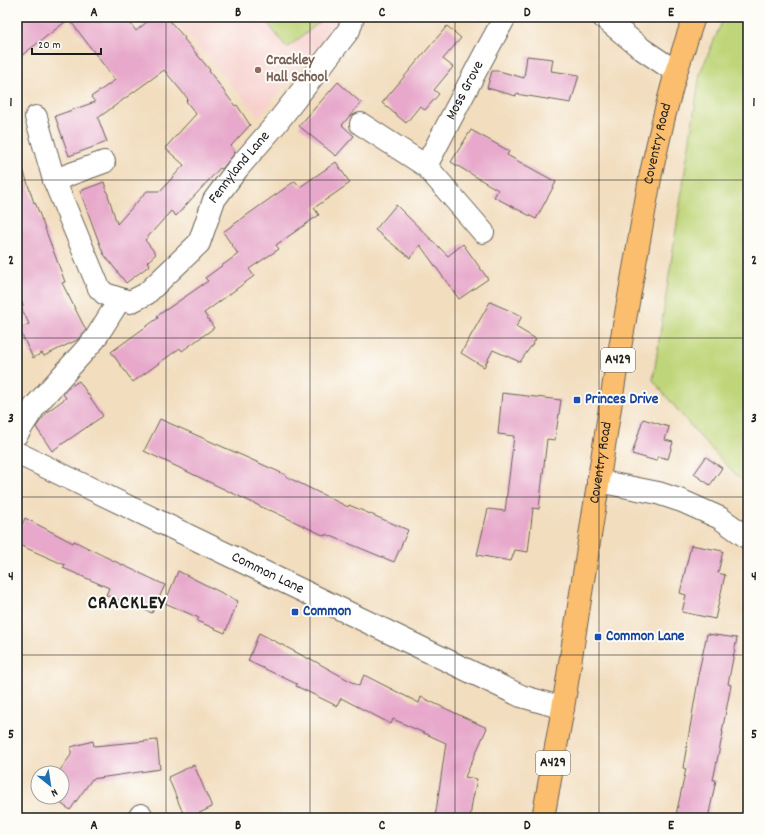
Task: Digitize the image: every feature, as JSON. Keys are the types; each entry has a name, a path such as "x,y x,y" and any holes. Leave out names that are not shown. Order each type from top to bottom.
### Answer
{"main road":[{"name":"Coventry Road","path":"543,818 563,708 616,369 651,173 676,72 694,17"}],"street":[{"name":"Fennyland Lane","path":"36,117 54,180 99,288 105,294 130,302 146,294 200,243 214,200 238,168 276,124 349,30 353,17"},
{"name":"Moss Grove","path":"426,166 505,17"},
{"path":"604,17 642,49 676,72"},
{"path":"361,124 426,166 483,232"},
{"path":"54,180 104,162"},
{"path":"17,434 34,406 96,339 120,299"},
{"name":"Common Lane","path":"17,453 521,696 563,708"},
{"path":"598,481 658,493 682,501 720,518 748,538"}],"shaded area":[{"name":"Crackley Hall School","path":"172,17 340,17 339,23 259,116"}],"green space":[{"path":"263,17 326,17 287,48"},
{"path":"724,17 748,17 748,486 710,448 653,380 700,73"}],"building":[{"path":"17,17 126,17 136,31 153,17 166,17 185,38 184,39 210,70 209,71 235,106 237,105 250,125 231,146 235,153 222,169 220,168 176,216 171,211 145,240 156,254 147,262 150,265 126,283 103,253 80,191 104,182 117,224 147,191 160,191 184,165 165,148 196,114 186,101 188,99 164,70 98,118 107,142 69,156 55,116 95,102 91,97 115,80 69,19 17,59"},
{"path":"447,26 461,38 443,59 453,67 434,90 439,94 425,110 420,106 406,123 382,103"},
{"path":"527,56 553,59 551,71 579,75 571,103 516,94 516,96 487,88 492,71 499,71 524,78"},
{"path":"338,82 361,103 342,125 354,136 336,156 299,126"},
{"path":"471,130 509,151 507,155 556,182 536,219 494,197 498,190 451,162"},
{"path":"336,162 350,183 314,208 319,215 276,245 279,249 249,269 254,276 204,313 214,328 182,351 180,348 133,382 111,352 158,318 157,316 208,281 205,278 238,254 223,232 295,181 300,187"},
{"path":"21,163 34,203 35,202 65,282 62,283 86,330 77,340 44,356 42,353 33,358 19,329 29,324 21,307 23,306 17,289 17,164"},
{"path":"396,205 448,256 463,244 488,279 459,299 420,245 410,258 375,230"},
{"path":"490,302 522,316 516,327 536,339 520,362 493,350 484,367 461,353"},
{"path":"79,381 103,416 52,451 36,427 48,411 66,398 63,394 68,388"},
{"path":"502,393 561,400 555,440 547,439 539,509 533,508 528,552 515,550 511,561 477,555 488,509 505,511 514,436 498,434"},
{"path":"160,419 286,475 285,476 348,507 349,505 408,530 394,562 326,534 325,536 144,451"},
{"path":"643,419 669,427 665,440 673,442 668,459 658,456 656,461 632,454"},
{"path":"706,457 722,468 710,485 694,474"},
{"path":"25,518 73,543 74,541 165,585 152,613 106,595 109,588 63,568 65,565 17,544 17,536"},
{"path":"691,545 723,551 718,573 725,575 715,619 682,612 686,595 680,593"},
{"path":"178,571 238,601 225,633 197,621 199,618 165,603"},
{"path":"259,633 309,658 359,686 364,675 419,703 421,697 487,728 465,777 477,779 470,818 435,818 446,743 393,719 391,724 341,698 337,706 296,686 297,684 248,661"},
{"path":"707,634 737,638 728,684 731,685 713,780 716,780 708,818 695,818 676,815 686,769 683,768 698,675"},
{"path":"157,740 160,769 92,779 70,810 63,805 70,805 70,765 64,765 71,755 71,747 93,741 94,746"},
{"path":"194,765 212,807 189,818 185,818 168,777"}],"place":[{"name":"Crackley Hall School","path":"258,70"},
{"name":"Princes Drive","path":"577,400"},
{"name":"Common","path":"295,612"},
{"name":"Common Lane","path":"598,637"}],"district":[{"name":"CRACKLEY","path":"127,604"}]}
